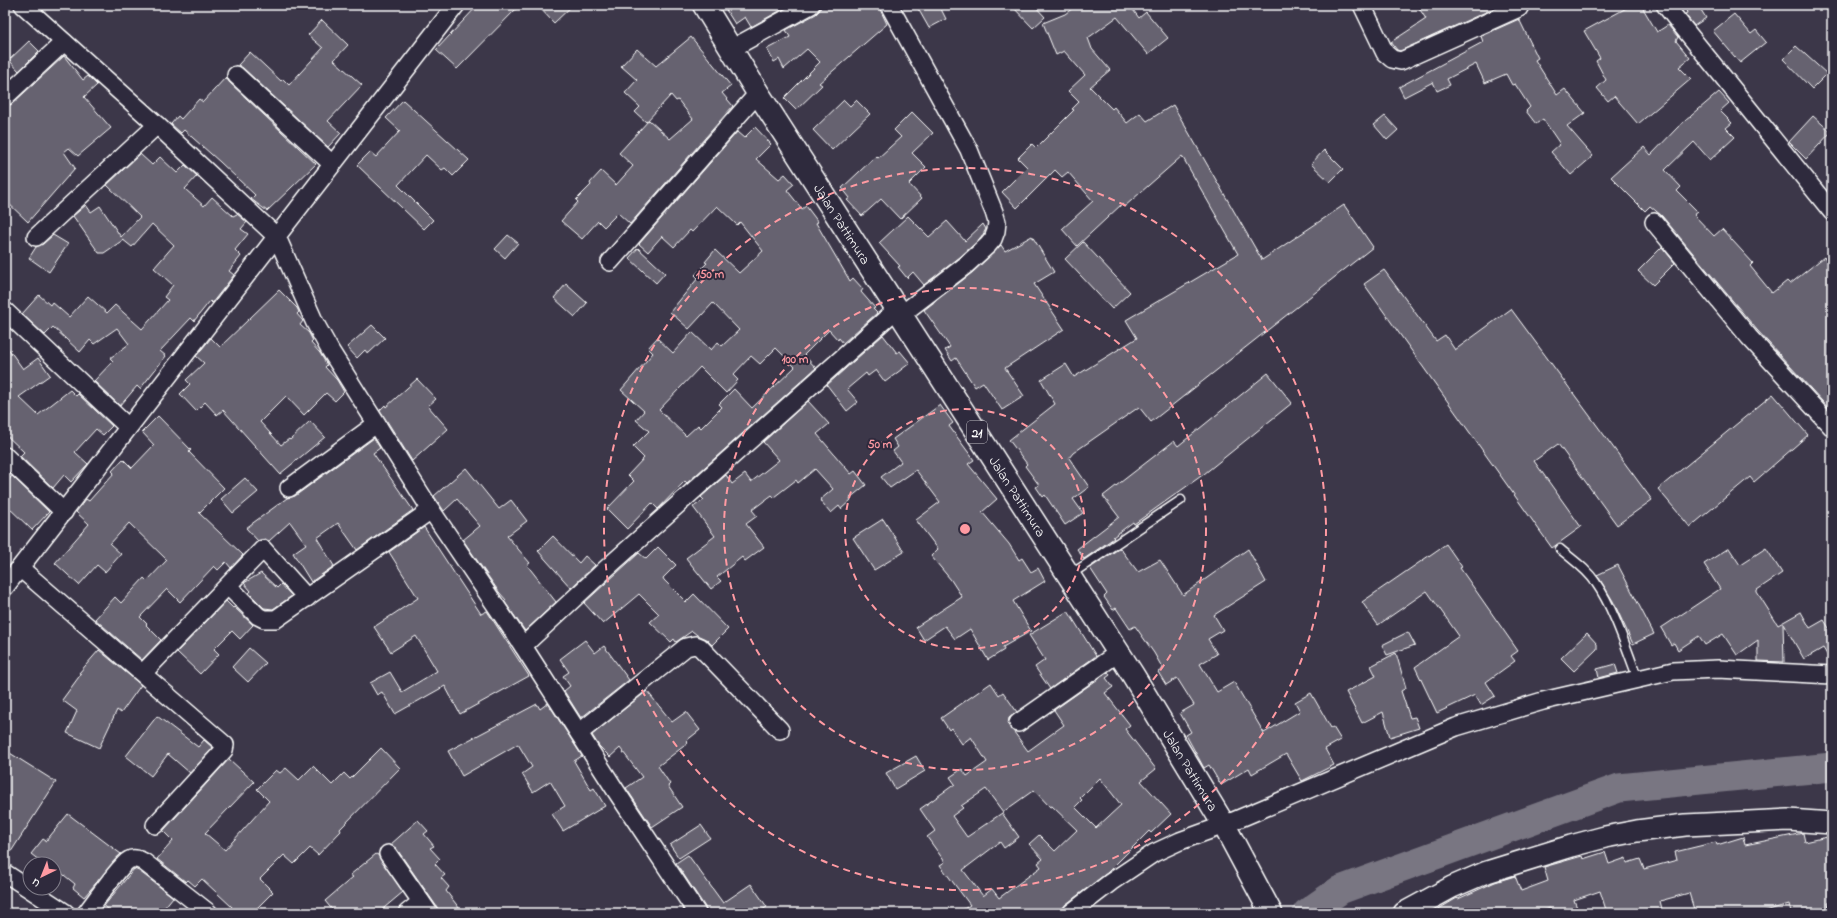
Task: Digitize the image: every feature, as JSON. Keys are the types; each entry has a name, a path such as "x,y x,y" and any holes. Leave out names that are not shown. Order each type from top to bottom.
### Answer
{"highway":[{"name":"Jalan Pattimura","path":"704,5 758,93 900,311 1118,653 1224,825 1271,913"}],"street":[{"path":"23,5 157,125 276,236 315,323 376,424 431,510 523,646 578,733 697,913"},
{"path":"5,586 64,512 128,427 456,5"},
{"path":"731,49 811,5"},
{"path":"523,646 608,567 900,311 966,265 993,239 997,222 969,150 889,5"},
{"path":"1362,5 1385,53 1392,59 1401,61 1519,8"},
{"path":"1665,5 1832,212"},
{"path":"5,97 64,42"},
{"path":"236,75 332,164"},
{"path":"610,262 758,93"},
{"path":"36,237 157,125"},
{"path":"1654,222 1749,337 1832,427"},
{"path":"5,311 128,427"},
{"path":"289,488 376,424"},
{"path":"5,456 64,512"},
{"path":"228,586 254,613 264,619 276,619 431,510"},
{"path":"142,673 263,550 307,598"},
{"path":"20,568 222,742 225,747 155,825"},
{"path":"578,733 686,647 695,645 700,647 780,730"},
{"path":"1018,723 1118,653"},
{"path":"1071,913 1122,874 1154,853 1456,727 1543,701 1673,671 1718,669 1832,674"},
{"path":"1404,913 1452,887 1487,872 1557,850 1637,831 1685,825 1788,820 1832,823"},
{"path":"388,854 425,907 407,913"},
{"path":"86,913 122,867 129,860 137,859 144,862 209,913"},
{"path":"5,873 66,913"}],"lane":[{"path":"1069,576 1182,500"},
{"path":"1560,549 1587,571 1597,583 1612,613 1638,679"}],"building":[{"path":"478,5 520,5 457,69 436,50"},
{"path":"537,5 573,5 554,23"},
{"path":"723,5 790,5 751,27 745,17 735,24"},
{"path":"821,5 878,5 887,24 819,83 822,85 796,110 784,98 820,62 807,49 784,69 779,59 774,62 767,49 790,37 786,30 816,14 820,10"},
{"path":"916,5 939,5 946,19 929,28"},
{"path":"1011,5 1034,5 1045,17 1033,28"},
{"path":"1077,5 1134,5 1131,7 1139,18 1146,12 1168,38 1148,54 1117,17 1088,38 1092,49 1110,70 1090,87 1112,109 1114,107 1127,123 1140,113 1147,121 1173,105 1262,260 1344,205 1373,247 1151,422 1139,407 1073,453 1069,458 1089,487 1073,499 1083,513 1065,525 1045,495 1043,497 1036,487 1039,485 1025,466 1027,464 1009,440 1055,404 1041,380 1066,364 1074,377 1137,338 1126,320 1238,254 1182,156 1124,207 1122,204 1077,246 1062,229 1093,201 1068,172 1062,177 1055,170 1017,208 1002,192 1027,167 1018,158 1032,144 1036,148 1074,110 1072,109 1079,102 1068,91 1085,75 1064,51 1056,55 1043,23 1065,14"},
{"path":"1417,5 1501,5 1400,51 1397,50 1391,42 1426,19"},
{"path":"1632,5 1641,5 1657,32 1668,25 1678,37 1676,41 1690,58 1679,67 1691,79 1638,124 1614,96 1608,101 1597,88 1606,80 1596,61 1600,58 1584,31"},
{"path":"1694,5 1698,5 1706,18 1694,26 1685,14 1687,13 1686,10"},
{"path":"1734,14 1751,34 1756,30 1766,42 1740,63 1713,31"},
{"path":"1519,19 1538,58 1535,60 1557,95 1565,89 1585,113 1567,126 1593,156 1571,175 1551,152 1560,144 1543,119 1536,124 1526,111 1530,107 1515,84 1512,85 1506,74 1485,83 1476,64 1447,79 1450,85 1437,91 1433,82 1404,97 1399,87 1483,42 1481,36"},
{"path":"322,20 348,45 334,60 362,85 328,121 341,133 328,147 238,65 250,52 281,81 283,79 289,85 323,48 308,35"},
{"path":"691,37 731,86 722,93 733,106 630,224 618,213 604,227 598,221 582,239 561,221 578,202 576,200 591,185 590,183 601,171 616,185 633,166 619,153 649,120 670,139 693,119 678,100 676,101 671,95 646,122 635,112 640,107 625,93 637,80 621,66 637,49 656,66"},
{"path":"29,41 39,51 19,71 9,60"},
{"path":"1796,46 1827,74 1812,89 1783,59"},
{"path":"64,56 83,80 88,76 97,85 84,97 111,128 78,156 69,148 64,152 75,168 28,222 5,200 5,107 12,104"},
{"path":"226,77 229,82 316,164 267,211 251,199 255,195 220,162 184,130 181,133 171,124 178,116 181,119 199,99 203,102"},
{"path":"1719,92 1729,103 1720,111 1732,123 1726,128 1735,137 1710,160 1694,142 1665,170 1681,187 1677,191 1698,212 1694,215 1714,236 1722,229 1753,263 1750,266 1772,293 1787,281 1790,284 1824,257 1832,267 1832,412 1757,330 1662,216 1650,206 1645,211 1611,177 1644,147 1651,155 1678,127"},
{"path":"403,100 469,160 453,176 445,168 442,170 426,155 398,185 433,220 424,229 357,165 370,152 376,157 400,131 386,118"},
{"path":"844,100 850,106 856,100 870,114 832,150 813,130"},
{"path":"912,112 933,133 912,153 926,167 909,184 922,198 900,219 881,199 862,216 847,200 850,198 842,188 876,156 878,158 901,137 894,130"},
{"path":"1385,116 1398,130 1387,140 1374,125"},
{"path":"1813,116 1831,132 1806,159 1789,142"},
{"path":"755,127 771,144 756,159 779,179 785,174 794,184 787,190 802,209 806,206 818,222 816,223 850,281 853,278 863,289 861,292 875,308 873,309 877,313 843,343 839,338 838,340 829,330 804,355 816,368 687,483 685,481 658,509 652,503 627,529 607,509 634,481 628,475 644,458 633,447 649,431 636,420 644,411 621,390 653,353 648,348 657,338 673,353 692,332 711,350 718,342 722,346 739,330 713,303 689,329 670,312 698,278 695,275 707,263 705,262 715,250 739,273 763,251 740,222 737,225 717,206 692,232 690,230 674,247 662,236 648,252 639,244 737,132 744,138","holes":["776,348 795,367 752,408 734,389 719,404 722,407 701,428 698,425 686,436 659,410 700,367 726,393 738,380 733,375 751,356 760,364"]},
{"path":"1324,150 1343,169 1330,182 1311,164"},
{"path":"140,154 152,165 160,157 177,173 185,165 197,176 185,189 204,206 212,197 233,216 237,214 247,222 241,229 248,234 235,250 241,256 229,271 234,275 212,303 210,301 194,321 191,318 160,351 166,356 140,389 137,386 120,406 94,381 113,361 110,358 129,344 117,328 94,344 90,340 80,352 53,327 45,335 22,314 39,295 50,305 52,302 69,317 88,296 107,313 115,305 142,329 168,300 164,297 173,285 154,268 174,245 152,224 132,247 122,239 123,240 104,253 99,253 73,216 86,205 91,212 100,206 121,237 140,217 107,185"},
{"path":"908,216 929,237 947,221 965,241 983,224 986,229 981,238 960,257 924,285 913,272 907,278 898,267 900,266 879,243"},
{"path":"53,235 68,244 49,272 29,258 36,247 43,244"},
{"path":"508,235 518,243 505,258 495,249"},
{"path":"1032,236 1054,272 1034,284 1064,329 1005,368 1024,396 1002,410 983,382 975,387 956,358 952,361 945,350 950,347 924,310 973,272 1001,245 1005,251"},
{"path":"1083,242 1130,292 1112,309 1065,259"},
{"path":"1662,247 1675,263 1653,285 1638,271"},
{"path":"638,248 665,273 656,283 629,258"},
{"path":"1384,270 1436,341 1445,335 1455,350 1511,309 1652,500 1617,525 1558,444 1534,461 1581,527 1552,548 1364,284"},
{"path":"566,284 587,303 575,317 554,298"},
{"path":"279,290 297,308 299,312 297,314 303,321 300,325 309,333 313,341 311,343 320,353 327,365 325,367 337,380 344,392 335,401 326,393 304,415 286,396 260,422 281,445 289,439 290,440 310,421 325,437 280,474 223,410 217,415 205,402 196,411 180,394 190,384 186,380 204,363 196,356 211,338 220,347"},
{"path":"372,325 385,338 368,354 365,350 357,358 347,347"},
{"path":"883,335 897,353 900,351 910,363 885,382 876,370 868,376 866,373 847,389 858,402 847,411 827,385"},
{"path":"5,344 23,369 38,358 50,375 19,397 38,415 70,390 76,396 78,394 112,426 103,435 96,429 75,452 88,464 71,482 64,475 53,488 20,456 24,452 5,434"},
{"path":"1268,373 1292,403 1204,474 1134,524 1133,522 1113,537 1114,538 1084,559 1077,549 1119,517 1103,496 1174,441 1178,446"},
{"path":"417,379 436,399 428,406 448,429 412,461 380,410 385,405 386,407"},
{"path":"1773,394 1808,435 1754,482 1750,477 1690,527 1658,489"},
{"path":"808,401 829,424 817,434 851,474 855,471 866,485 850,498 851,500 841,509 839,506 831,513 820,500 833,489 815,469 798,483 796,480 774,497 772,495 752,510 757,516 746,524 764,547 745,561 742,557 717,577 721,581 711,589 686,558 715,536 693,507 704,500 701,497 726,475 732,484 745,474 751,482 779,460 763,442"},
{"path":"940,405 953,423 949,426 974,460 968,464 997,499 982,512 1009,544 1019,560 1022,558 1031,572 1038,568 1045,581 1013,601 1031,631 1003,647 1004,650 988,660 970,629 955,639 945,626 924,640 916,627 962,597 951,580 931,556 938,549 916,520 940,502 916,470 890,488 881,477 901,462 893,451 898,447 893,439"},
{"path":"158,416 191,450 189,452 224,488 199,513 243,555 231,568 226,562 218,570 214,566 180,602 167,589 140,617 161,640 142,660 95,619 115,597 121,603 144,578 147,581 167,560 129,523 110,544 121,554 105,572 97,565 79,585 55,563 89,524 76,512 86,499 89,501 114,473 112,471 123,459 132,468 154,445 142,432"},
{"path":"374,438 380,448 373,453 413,510 357,550 338,523 317,538 334,566 311,582 293,553 306,544 290,522 269,541 265,539 258,541 246,528 287,498 295,496"},
{"path":"466,468 499,509 511,500 527,521 507,536 530,563 527,565 556,602 525,631 504,601 506,600 463,540 480,526 457,499 444,511 434,496"},
{"path":"12,476 49,512 32,530 5,504 5,484"},
{"path":"245,478 258,492 233,513 221,499"},
{"path":"883,519 904,552 874,570 853,538"},
{"path":"424,527 481,614 487,611 529,676 460,714 445,686 395,714 382,692 377,695 370,683 390,672 402,692 437,671 416,636 391,652 374,627 418,598 389,552"},
{"path":"553,536 579,563 585,556 595,565 571,588 538,551"},
{"path":"1446,544 1462,567 1460,568 1518,651 1511,656 1515,661 1486,682 1495,696 1481,705 1475,695 1437,713 1415,667 1459,636 1427,591 1378,625 1362,602"},
{"path":"658,547 676,565 663,578 664,580 686,602 694,594 728,629 712,645 707,640 692,631 676,642 674,639 671,642 650,622 659,614 639,594 603,624 584,603 639,553 646,559"},
{"path":"1120,548 1138,572 1160,560 1183,595 1248,549 1266,582 1214,615 1223,630 1208,639 1217,654 1200,664 1217,692 1234,682 1264,733 1300,711 1295,702 1311,693 1331,728 1333,727 1341,740 1325,749 1334,765 1302,781 1286,754 1252,774 1249,768 1221,785 1209,765 1204,768 1186,735 1191,732 1180,713 1194,705 1177,678 1166,685 1158,672 1163,669 1154,653 1135,626 1130,629 1116,608 1113,610 1104,597 1107,594 1090,568"},
{"path":"1729,548 1740,565 1766,548 1782,573 1757,590 1757,592 1778,625 1801,612 1810,628 1824,620 1832,633 1832,663 1823,648 1804,659 1783,623 1784,662 1758,661 1758,640 1737,655 1723,634 1705,645 1699,636 1678,650 1674,643 1671,645 1661,628 1720,589 1704,564"},
{"path":"1618,565 1654,634 1633,644 1613,601 1597,575"},
{"path":"261,573 277,588 281,584 292,596 273,609 264,608 249,593 251,591 244,583"},
{"path":"226,601 253,625 240,639 232,631 214,649 219,654 200,674 177,652"},
{"path":"1068,611 1096,656 1050,689 1035,667 1045,660 1029,635"},
{"path":"1408,632 1415,645 1387,655 1382,645"},
{"path":"1587,633 1597,644 1597,649 1574,671 1561,658"},
{"path":"585,640 595,653 604,646 629,680 581,718 564,691 570,686 563,676 569,672 560,659"},
{"path":"249,648 266,663 248,682 232,667"},
{"path":"99,650 141,685 121,713 117,710 99,748 67,733 77,711 62,700 81,674 79,673"},
{"path":"1396,653 1406,688 1401,691 1410,718 1415,717 1419,728 1390,737 1383,712 1362,723 1346,692 1376,676 1371,666"},
{"path":"1615,664 1618,673 1599,678 1597,669"},
{"path":"1108,672 1110,675 1106,678 1113,687 1105,693 1130,725 1125,729 1156,769 1141,781 1171,814 1151,833 1149,831 1107,873 1065,905 1061,913 958,913 970,905 940,865 945,862 927,837 935,831 920,809 955,784 950,777 962,769 967,776 987,762 971,737 962,744 951,728 949,730 941,718 991,683 999,695 1003,692 1017,712 1009,718 1008,724 1028,751 1064,725 1054,710","holes":["1100,778 1121,805 1096,828 1075,807 1082,800 1080,798","986,789 1003,812 1034,790 1050,807 1052,806 1077,830 1055,851 1039,835 1029,844 1043,859 1038,863 1041,867 999,898 992,889 983,896 963,870 1000,842 1004,848 1019,837 1002,813 967,837 952,816 963,808 961,806"]},
{"path":"647,691 672,722 686,712 700,730 686,741 688,743 658,766 670,784 668,786 682,807 652,827 626,788 642,777 620,748 610,757 599,746 592,735"},
{"path":"548,703 582,756 574,761 591,790 594,788 605,806 563,831 552,814 565,806 550,781 533,792 522,774 532,767 518,744 462,776 448,751 537,704 540,709"},
{"path":"157,716 198,747 204,740 213,748 190,773 168,754 151,776 126,756"},
{"path":"381,748 400,768 340,829 341,831 318,855 310,848 294,864 284,855 260,879 273,892 252,913 226,913 232,907 202,879 195,886 188,880 186,882 157,859 173,841 163,831 229,759 254,782 205,833 225,850 269,801 257,789 276,770 280,773 286,768 299,780 313,766 332,785 344,773 350,779"},
{"path":"5,750 56,782 5,861"},
{"path":"916,756 925,771 895,789 886,773"},
{"path":"68,814 121,854 84,897 73,888 75,884 62,873 62,856 34,856 31,854 43,839 46,841"},
{"path":"418,820 428,831 424,834 434,846 430,848 440,859 435,864 445,875 441,878 449,887 446,891 463,913 439,913 437,907 396,848 390,845"},
{"path":"701,825 710,838 679,858 670,845"},
{"path":"1803,833 1805,842 1827,837 1832,860 1832,902 1828,902 1830,913 1791,913 1789,904 1759,913 1695,913 1689,893 1660,901 1663,913 1607,913 1600,891 1574,900 1579,913 1552,913 1550,908 1537,913 1432,913 1457,898 1458,899 1495,882 1515,876 1521,891 1548,881 1544,867 1582,856 1583,859 1605,852 1609,864 1626,858 1627,863 1640,859 1644,869 1677,860 1675,852 1716,842 1717,845 1743,837 1745,845"},
{"path":"376,854 403,892 378,913 335,913 325,901 353,877 350,875"},
{"path":"688,855 723,903 751,884 767,907 757,913 707,913 705,907 676,863"},
{"path":"134,869 139,871 173,897 160,913 113,913 104,906"}],"waterway":[{"path":"1307,913 1340,890 1619,788 1832,767"}]}
